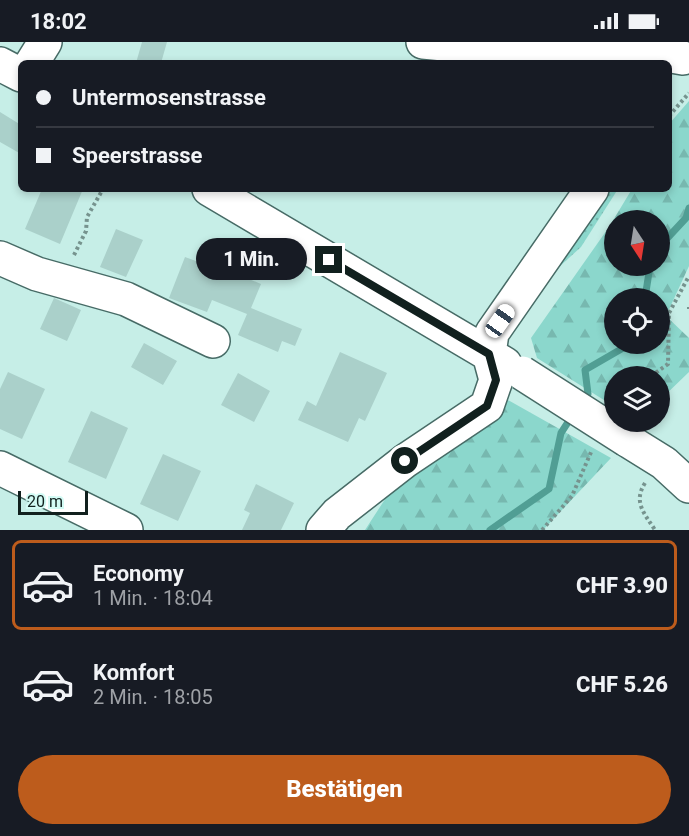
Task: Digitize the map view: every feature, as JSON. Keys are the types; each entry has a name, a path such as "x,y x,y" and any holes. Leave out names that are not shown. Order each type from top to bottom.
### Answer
{"street":[{"path":"34,60 45,42"},
{"path":"423,42 515,51 636,50 670,60"},
{"path":"0,64 18,73"},
{"path":"214,192 522,373 664,463 689,486"},
{"path":"323,530 337,514 397,468 487,406 496,380 489,354 492,333 590,192"},
{"path":"0,258 37,273 126,299 213,341"},
{"path":"0,468 126,530"}],"path":[{"path":"672,113 689,93"},
{"path":"75,252 86,231 87,217 101,192"},
{"path":"665,366 668,364 669,313 689,276"},
{"path":"542,530 572,496 594,446"},
{"path":"655,530 642,510 639,498 643,484 664,463"}],"green space":[{"path":"689,101 689,266 670,307 670,288 604,288 604,354 670,354 670,320 689,338 689,372 670,390 670,366 604,366 604,400 537,358 531,338 604,234 604,276 670,276 670,210 619,210 630,192 672,192 672,121"},
{"path":"600,192 616,192 604,210 581,247 548,277"},
{"path":"506,399 611,458 543,530 365,530 391,490"}],"building":[{"path":"142,42 167,42 162,60 137,60"},
{"path":"0,112 18,123 18,152 0,142"},
{"path":"41,192 82,192 60,244 25,229"},
{"path":"116,229 143,240 126,277 100,267"},
{"path":"185,257 215,268 216,265 261,284 251,308 302,329 295,346 282,341 278,352 238,335 247,314 212,300 207,312 169,298"},
{"path":"54,298 81,310 67,341 40,329"},
{"path":"144,343 177,361 163,385 131,367"},
{"path":"340,352 387,373 365,421 359,418 348,442 298,420 307,401 316,406"},
{"path":"8,372 45,389 22,439 0,429 0,389"},
{"path":"238,373 270,391 254,422 221,405"},
{"path":"91,411 128,428 106,479 68,462"},
{"path":"163,454 201,471 178,521 140,504"},
{"path":"256,484 294,503 281,530 242,530 250,513 244,510"}],"waterway":[{"path":"670,235 686,218 689,208"},
{"path":"647,288 648,276"},
{"path":"582,402 588,394 585,370 613,354"},
{"path":"490,530 549,489 561,433 572,416"}],"route":[{"path":"329,260 489,354 496,380 487,406 405,461"}]}
